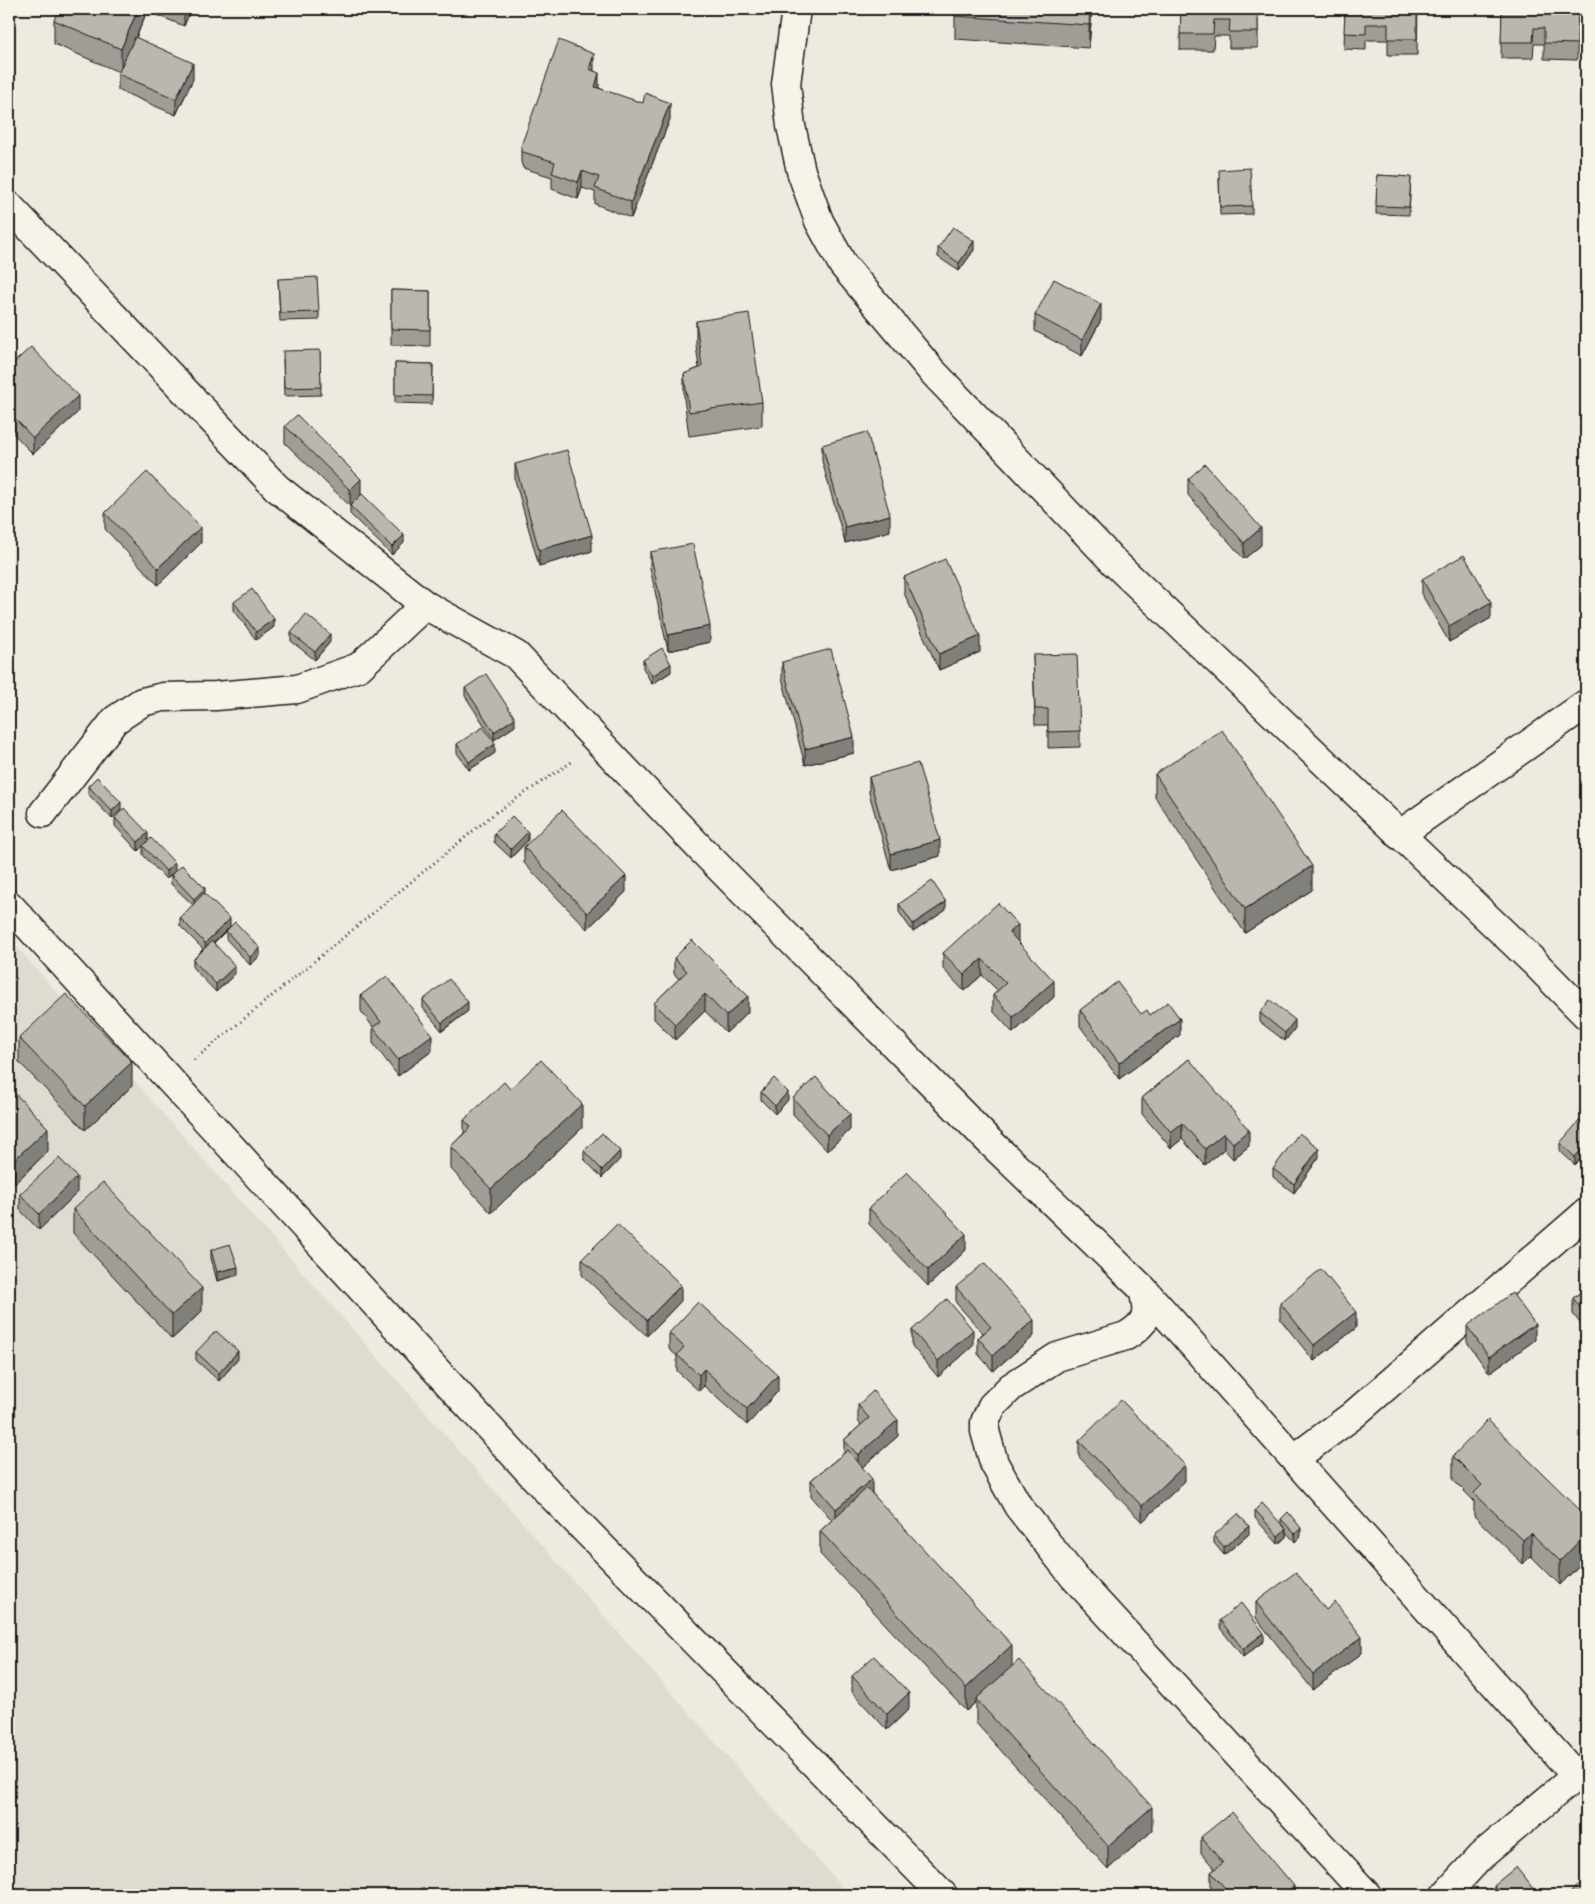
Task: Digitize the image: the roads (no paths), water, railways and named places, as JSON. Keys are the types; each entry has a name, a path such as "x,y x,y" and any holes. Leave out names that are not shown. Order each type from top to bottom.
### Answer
{"street":[{"path":"796,9 786,84 791,126 801,171 819,221 844,265 931,370 1115,562 1533,961 1586,1015"},
{"path":"9,206 278,488 425,605 516,655 988,1140 1143,1289 1242,1403 1295,1458 1459,1646 1581,1771 1482,1856 1445,1895"},
{"path":"43,813 116,720 142,702 163,697 216,696 297,689 358,667 425,605"},
{"path":"1399,835 1586,704"},
{"path":"9,905 550,1494 942,1895"},
{"path":"1295,1458 1352,1416 1586,1213"},
{"path":"1143,1289 1148,1311 1142,1324 1134,1331 1126,1336 1057,1356 1011,1387 992,1406 988,1414 985,1431 994,1463 1018,1506 1074,1577 1367,1895"}]}
